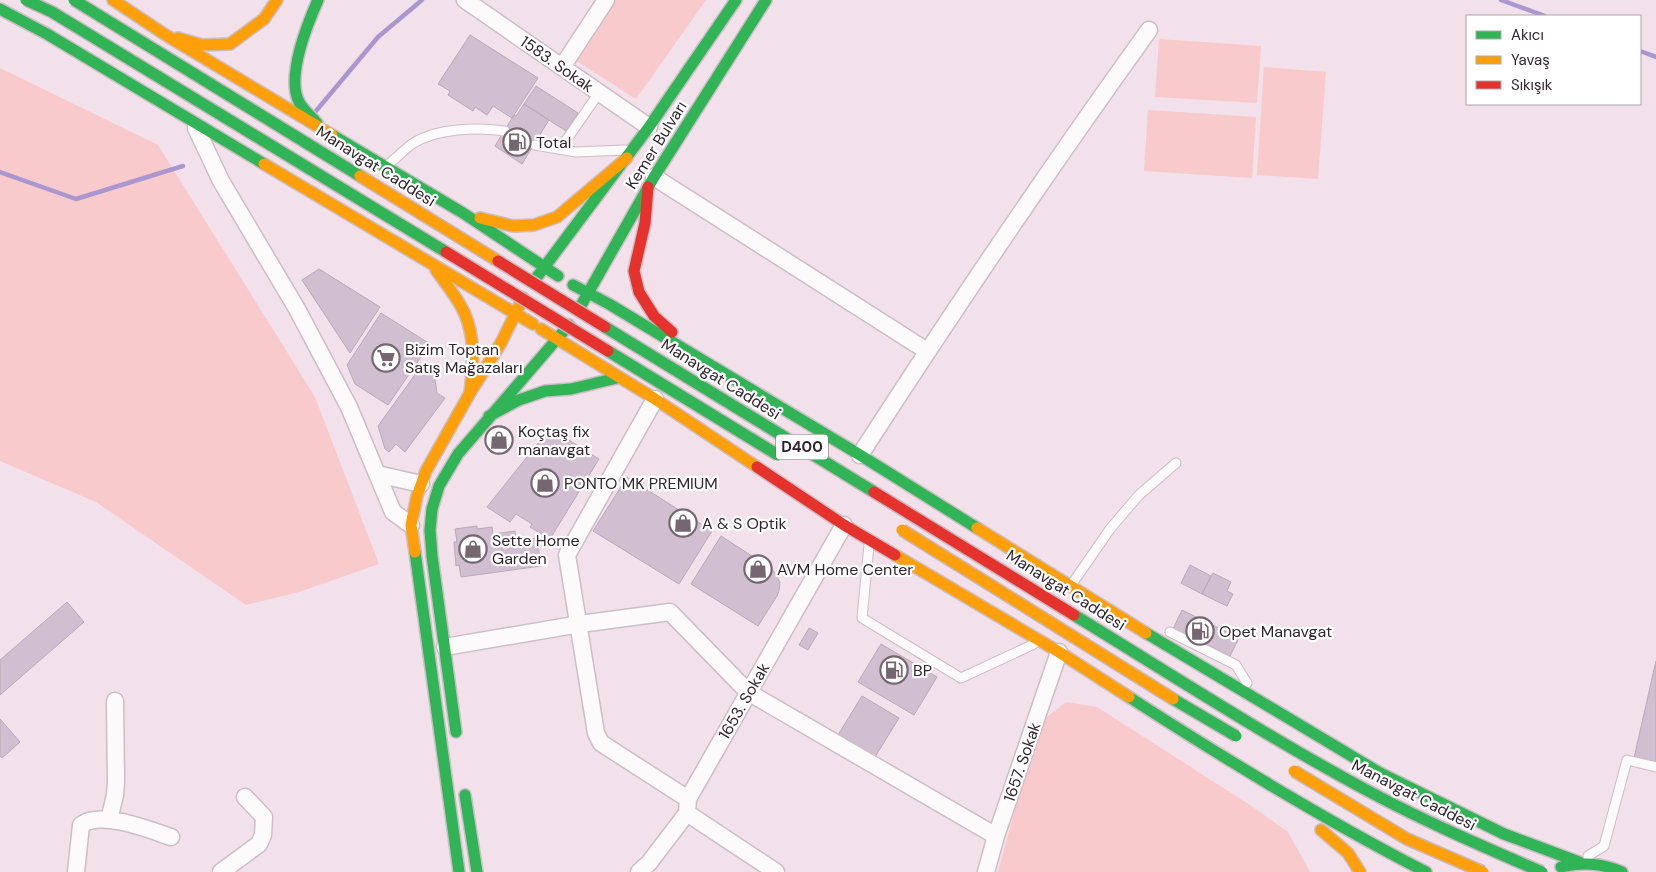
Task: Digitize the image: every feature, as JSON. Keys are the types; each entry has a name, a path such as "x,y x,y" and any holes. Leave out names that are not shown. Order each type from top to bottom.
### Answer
{"main road":[{"name":"D400","path":"26,0 60,17 788,462"},
{"name":"Manavgat Caddesi","path":"74,0 1286,745 1370,792 1456,836 1542,872"},
{"path":"113,0 164,34 463,213 558,276 860,455 1141,630 1380,772 1504,834 1579,862 1607,864 1622,872"},
{"path":"164,34 202,46 230,44 264,19 277,0"},
{"path":"318,0 307,23 298,54 296,84 298,101 320,126"},
{"name":"Kemer Bulvarı","path":"530,286 630,154 736,0"},
{"name":"Kemer Bulvarı","path":"578,310 651,182 766,0"},
{"path":"0,9 47,34 194,124 557,339 655,400 844,524 1060,652 1238,767 1387,852 1426,872"},
{"path":"463,213 513,226 534,225 557,217 630,154"},
{"path":"651,182 645,223 634,271 639,292 654,316 707,363"},
{"path":"433,264 464,312 471,331 474,362 470,393"},
{"path":"459,872 411,525 421,484 439,447 501,343 530,286 541,277 558,276"},
{"path":"458,740 430,530 432,509 439,486 458,454 575,318 579,301 573,285"},
{"path":"530,286 524,299 527,317 537,327 551,331 560,330 569,325"},
{"path":"490,416 519,400 545,391 571,388 618,378"},
{"path":"896,526 1242,740"},
{"path":"1284,764 1407,839 1482,872"},
{"path":"1238,767 1343,846 1353,857 1360,872"},
{"path":"464,787 477,872"},
{"path":"1547,872 1579,862"}],"street":[{"name":"1583. Sokak","path":"465,0 649,127"},
{"path":"562,67 606,0"},
{"path":"860,455 927,351 1108,86 1149,30"},
{"path":"194,124 221,181 297,309 349,407 393,512 411,525"},
{"path":"651,182 927,351"},
{"path":"655,400 567,556 580,624 596,733 601,743 776,872"},
{"path":"377,474 421,484"},
{"name":"1653. Sokak","path":"639,872 649,863 688,806 748,692 844,524"},
{"path":"445,647 580,624 670,612 748,692 996,836"},
{"name":"1657. Sokak","path":"986,872 996,836 1060,652"},
{"path":"109,820 116,781 115,701"},
{"path":"221,872 259,844 263,835 264,817 245,797"},
{"path":"76,872 81,825 87,821 109,820 143,827 171,837"}],"lane":[{"path":"560,149 599,93"},
{"path":"386,167 413,144 438,132 489,129 505,131"},
{"path":"535,145 576,152 630,154"},
{"path":"1070,586 1110,529 1139,495 1176,463"},
{"path":"870,540 862,618 961,678 1039,641"},
{"path":"1141,630 1166,631 1236,665 1256,698"},
{"path":"1579,862 1604,846 1627,760 1656,767"}],"shaded area":[{"path":"614,0 706,0 636,99 575,60"},
{"path":"1159,39 1261,46 1257,103 1155,97"},
{"path":"1264,67 1326,72 1318,179 1257,175"},
{"path":"0,68 158,145 315,397 379,564 299,592 246,605 96,502 0,461"},
{"path":"1148,110 1256,117 1252,178 1144,171"},
{"path":"1066,702 1097,707 1250,805 1288,832 1310,872 998,872 1039,723"}],"building":[{"path":"470,35 538,78 512,118 493,106 487,115 475,107 473,111 448,95 450,91 438,84"},
{"path":"536,86 578,113 566,131 524,104"},
{"path":"524,104 549,120 522,164 495,146 514,115 516,116"},
{"path":"319,269 380,307 350,353 302,280"},
{"path":"381,313 430,344 388,405 355,384 347,365"},
{"path":"422,365 434,373 437,393 445,398 405,452 396,444 389,452 385,449 378,426"},
{"name":"PONTO MK PREMIUM","path":"550,428 599,459 550,539 530,527 532,524 516,514 510,522 487,507"},
{"path":"627,477 712,531 679,584 593,531"},
{"path":"477,526 477,529 492,527 493,534 515,531 516,541 537,538 541,566 461,577 459,565 456,566 454,542 457,542 455,529"},
{"path":"721,536 772,569 780,582 777,596 758,626 691,584"},
{"path":"1190,565 1211,576 1202,594 1181,583"},
{"path":"1213,573 1231,582 1227,591 1233,594 1227,606 1202,594"},
{"path":"67,602 84,622 0,695 0,660"},
{"path":"1182,610 1239,638 1230,656 1173,629"},
{"path":"809,628 818,633 808,650 799,645"},
{"path":"881,644 937,677 914,715 858,682"},
{"path":"1656,661 1656,763 1634,758"},
{"path":"862,696 899,718 875,757 838,735"},
{"path":"0,719 20,742 2,758 0,756"}],"waterway":[{"path":"316,111 378,37 422,0"},
{"path":"1501,0 1542,15"},
{"path":"1641,51 1656,57"},
{"path":"0,172 76,199 183,166"}],"traffic: fast":[{"path":"26,0 52,12 446,252"},
{"path":"74,0 360,176"},
{"path":"317,123 299,102 295,79 296,65 304,36 318,0"},
{"path":"534,281 649,127 736,0"},
{"path":"579,309 654,177 766,0"},
{"path":"0,9 47,34 264,164"},
{"path":"332,135 463,213 558,276"},
{"path":"573,285 609,304 860,455 977,528"},
{"path":"456,732 432,556 430,530 432,509 439,486 458,454 569,325"},
{"path":"605,327 874,492"},
{"path":"608,351 778,455"},
{"path":"489,416 519,400 545,391 571,389 617,378"},
{"path":"415,552 459,872"},
{"path":"1074,615 1221,706 1370,792 1412,814 1542,872"},
{"path":"1146,633 1380,773 1504,834 1579,862"},
{"path":"1129,697 1275,788 1426,872"},
{"path":"1173,699 1236,736"},
{"path":"465,795 477,872"},
{"path":"1561,867 1592,864 1622,872"}],"traffic: slow":[{"path":"113,0 164,34 332,135"},
{"path":"178,38 202,45 230,44 264,19 277,0"},
{"path":"480,218 513,226 534,225 557,217 627,158"},
{"path":"264,164 533,324"},
{"path":"360,176 498,261"},
{"path":"436,270 458,301 468,322 473,352 470,393"},
{"path":"415,552 411,525 417,496 426,471 501,343 523,298"},
{"path":"541,329 655,399 757,467"},
{"path":"977,528 1146,633"},
{"path":"902,530 1173,699"},
{"path":"895,555 1059,652 1129,697"},
{"path":"1294,771 1407,839 1483,872"},
{"path":"1321,830 1348,853 1360,872"}],"traffic: jam":[{"path":"648,187 645,223 634,271 639,292 654,316 672,332"},
{"path":"446,252 608,351"},
{"path":"498,261 605,327"},
{"path":"757,467 844,525 895,555"},
{"path":"874,492 1074,615"}],"place":[{"name":"Total","path":"517,142"},
{"name":"Bizim Toptan Satış Mağazaları","path":"386,358"},
{"name":"Koçtaş fix manavgat","path":"499,440"},
{"name":"PONTO MK PREMIUM","path":"545,483"},
{"name":"A & S Optik","path":"683,523"},
{"name":"Sette Home Garden","path":"473,549"},
{"name":"AVM Home Center","path":"758,569"},
{"name":"Opet Manavgat","path":"1200,631"},
{"name":"BP","path":"894,670"}]}
